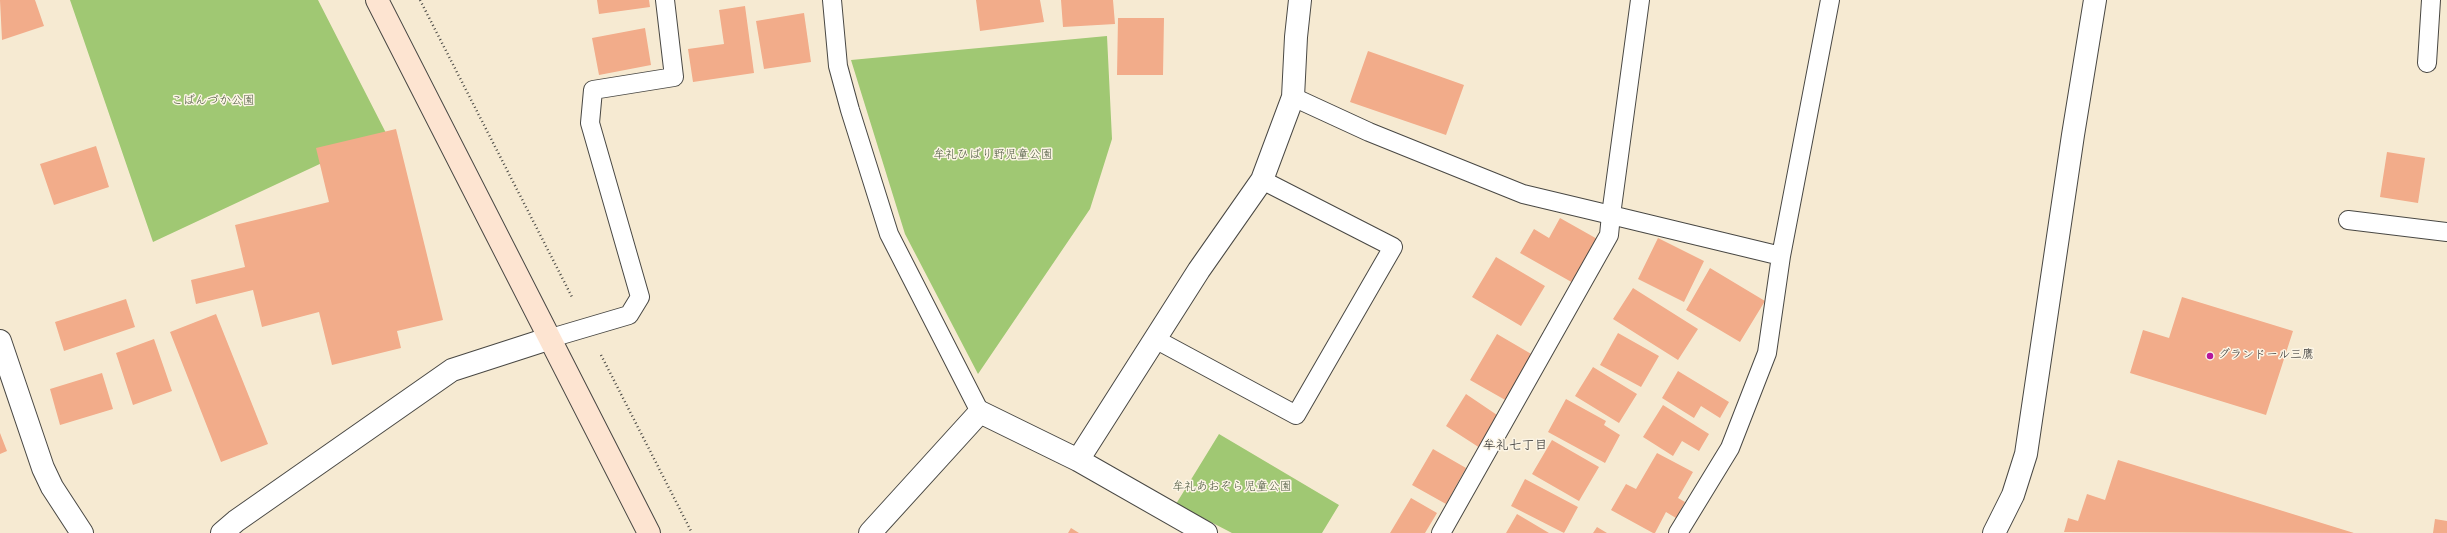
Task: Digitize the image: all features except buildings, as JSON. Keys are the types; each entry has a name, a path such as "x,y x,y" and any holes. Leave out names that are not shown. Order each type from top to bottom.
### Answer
{"street":[{"path":"377,0 551,338 648,533"},
{"path":"1078,460 1199,270 1262,180 1293,97 1296,37 1300,0"},
{"path":"1994,533 2013,495 2026,454 2073,134 2095,0"},
{"path":"222,533 236,521 452,370 551,338"},
{"path":"0,341 43,468 52,487 82,533"},
{"path":"870,533 980,412 1078,460 1206,533"}],"lane":[{"path":"551,338 629,315 640,297 590,123 593,90 674,77 665,0"},
{"path":"832,0 838,66 850,110 889,234 980,412"},
{"path":"1441,533 1609,235 1640,0"},
{"path":"1678,533 1730,448 1767,353 1781,256 1830,0"},
{"path":"2426,63 2431,0"},
{"path":"1293,97 1369,132 1523,194 1781,256"},
{"path":"1155,340 1296,415 1394,247 1262,180"},
{"path":"2348,220 2447,232"}],"path":[{"path":"420,0 692,533"}],"green space":[{"name":"こばんづか公園","path":"70,0 318,0 386,133 153,242"},
{"name":"牟礼ひばり野児童公園","path":"1107,36 1112,139 1090,209 978,374 905,234 851,60"},
{"name":"牟礼あおぞら児童公園","path":"1219,434 1339,505 1322,533 1232,533 1176,504"}],"place":[{"name":"グランドール三鷹","path":"2210,356"}],"district":[{"name":"牟礼七丁目","path":"1515,447"}]}
